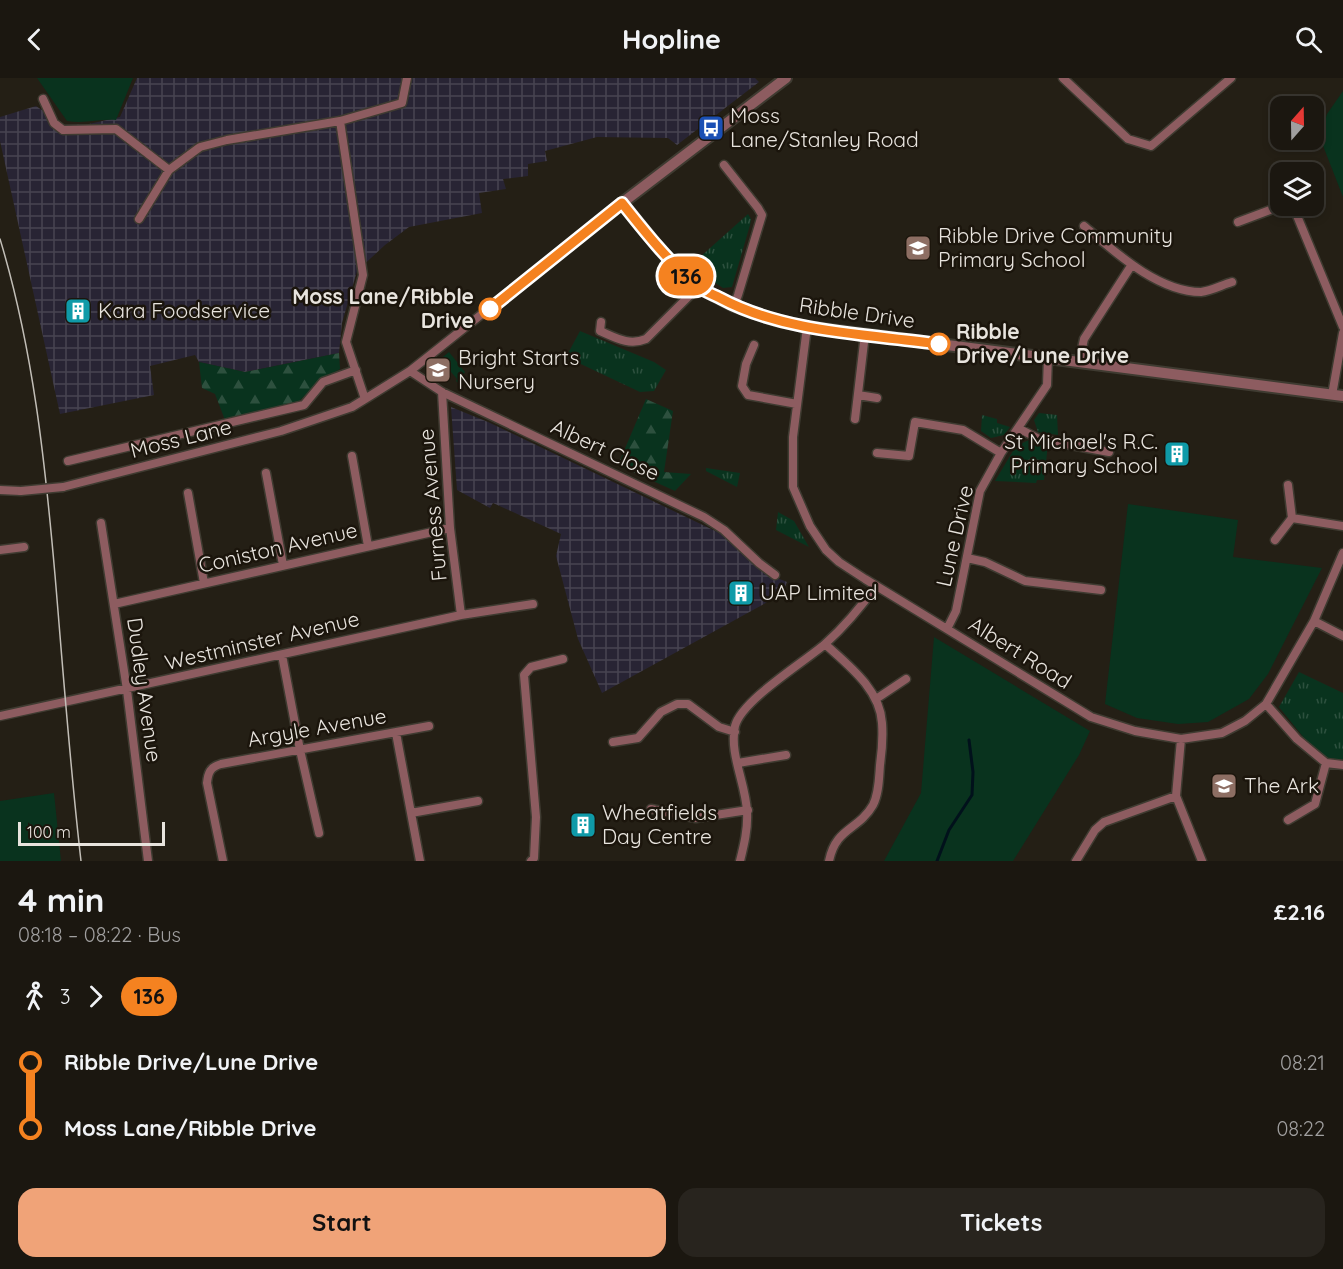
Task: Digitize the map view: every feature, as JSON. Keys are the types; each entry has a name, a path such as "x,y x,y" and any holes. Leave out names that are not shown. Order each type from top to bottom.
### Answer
{"street":[{"path":"139,219 169,170 200,147 227,140 340,121 402,103 406,78"},
{"path":"1063,78 1128,139 1151,146 1231,78"},
{"path":"622,203 779,80"},
{"path":"42,99 54,123 63,130 116,129 169,170"},
{"path":"340,121 363,274 346,342 365,399"},
{"path":"724,165 762,215 734,306"},
{"name":"Ribble Drive","path":"622,203 663,253 698,287 734,306 775,320 807,327 1338,396"},
{"name":"Moss Lane","path":"0,490 21,492 63,487 281,431 352,407 410,371 622,203"},
{"path":"1238,222 1270,210"},
{"path":"1297,216 1343,327"},
{"path":"1084,226 1131,266 1184,290 1203,292 1232,282"},
{"path":"1079,362 1084,339 1131,266"},
{"path":"601,322 600,332 625,342 636,343 646,339 698,287"},
{"name":"Albert Road","path":"807,327 793,437 793,487 810,526 826,550 839,562 876,586 1091,717 1135,731 1181,739 1222,733 1245,721 1266,705 1314,621 1343,553"},
{"path":"1338,396 1343,333"},
{"path":"855,419 865,334"},
{"path":"754,345 746,364 742,386 747,395 797,404"},
{"name":"Lune Drive","path":"947,629 956,611 980,491 1001,453 1047,385 1048,357"},
{"path":"68,461 304,405 323,382 356,370"},
{"name":"Albert Close","path":"410,371 442,392 704,517 724,530 775,575"},
{"name":"Furness Avenue","path":"442,392 450,528 461,615"},
{"path":"858,395 877,398"},
{"path":"877,453 909,456 915,422 963,430 1001,453"},
{"path":"1018,428 1039,439 1109,452"},
{"path":"352,456 368,546"},
{"path":"266,473 283,565"},
{"path":"1275,540 1292,518 1288,485"},
{"path":"188,493 204,583"},
{"path":"1292,518 1343,526"},
{"name":"Dudley Avenue","path":"101,523 127,690 148,861"},
{"name":"Coniston Avenue","path":"114,604 450,528"},
{"path":"0,550 24,547"},
{"path":"967,558 985,562 1025,581 1101,590"},
{"path":"740,861 747,834 747,810 734,743 740,714 825,644 851,618 876,586"},
{"name":"Westminster Avenue","path":"0,716 461,615 533,604"},
{"path":"1314,621 1343,636"},
{"path":"825,644 859,676 876,699 882,721 878,789 873,804 858,823 841,835 832,846 829,861"},
{"path":"282,655 319,833"},
{"path":"531,861 534,858 536,817 524,675 531,666 563,659"},
{"path":"876,699 893,682 906,679"},
{"path":"613,741 625,745 638,738 661,712 677,704 688,704 719,727 735,732"},
{"path":"1266,705 1297,739 1326,763 1343,765"},
{"name":"Argyle Avenue","path":"223,861 207,783 208,774 212,768 221,764 429,726"},
{"path":"396,733 420,861"},
{"path":"1181,739 1176,796 1202,861"},
{"path":"738,763 786,755"},
{"path":"1288,820 1315,804 1326,763"},
{"path":"1076,861 1095,830 1104,822 1176,796"},
{"path":"411,813 478,801"},
{"path":"651,809 696,818 747,810"}],"shaded area":[{"path":"137,78 755,78 759,82 677,145 668,138 597,137 545,151 547,161 528,164 528,176 503,179 506,189 479,193 482,213 409,227 357,271 342,323 339,353 245,372 199,362 195,355 150,366 154,395 60,414 0,141 0,117 36,106 64,125 89,124 120,117"},
{"path":"451,407 488,422 732,539 767,574 787,582 782,594 602,693 578,639 556,556 561,534 493,503 490,508 457,490"}],"green space":[{"path":"37,78 133,78 116,120 79,122 67,121"},
{"path":"1343,91 1343,197 1324,148 1324,124 1327,114"},
{"path":"748,214 751,219 750,225 732,287 723,288 690,266"},
{"path":"580,331 654,362 666,370 654,391 640,392 566,357"},
{"path":"449,352 465,372 463,375 466,378 458,383 446,366 444,368 438,361"},
{"path":"339,353 340,369 320,381 299,401 225,420 215,394 202,388 199,362 245,372"},
{"path":"646,399 673,411 664,472 691,474 675,491 618,465"},
{"path":"1039,413 1057,415 1058,435 1038,432 1034,420"},
{"path":"982,415 997,419 997,423 1010,427 1004,435 991,438 981,431"},
{"path":"1029,440 1048,444 1044,480 1037,480 1036,483 995,481 1016,446"},
{"path":"706,468 740,473 737,487 706,471"},
{"path":"1128,504 1238,520 1233,557 1322,568 1268,674 1249,699 1208,722 1178,724 1137,718 1105,704"},
{"path":"778,512 794,521 809,547 776,530"},
{"path":"934,637 1090,731 1079,755 1013,861 884,861 921,793"},
{"path":"1299,672 1343,693 1343,760 1329,758 1313,749 1279,707"},
{"path":"54,793 61,861 0,861 0,801"}],"waterway":[{"path":"937,861 949,830 972,795 973,772 969,740"}],"tram line":[{"path":"0,239 21,321 42,447 81,861"}],"bus line":[{"name":"136","path":"490,309 622,203 663,253 698,287 734,306 775,320 807,327 939,344"}],"place":[{"name":"Moss Lane/Stanley Road","path":"711,128"},
{"name":"Ribble Drive Community Primary School","path":"918,248"},
{"name":"Moss Lane/Ribble Drive","path":"490,309"},
{"name":"Kara Foodservice","path":"78,311"},
{"name":"Ribble Drive/Lune Drive","path":"939,344"},
{"name":"Bright Starts Nursery","path":"438,370"},
{"name":"St Michael's R.C. Primary School","path":"1177,454"},
{"name":"UAP Limited","path":"741,593"},
{"name":"The Ark","path":"1224,786"},
{"name":"Wheatfields Day Centre","path":"583,825"}]}
